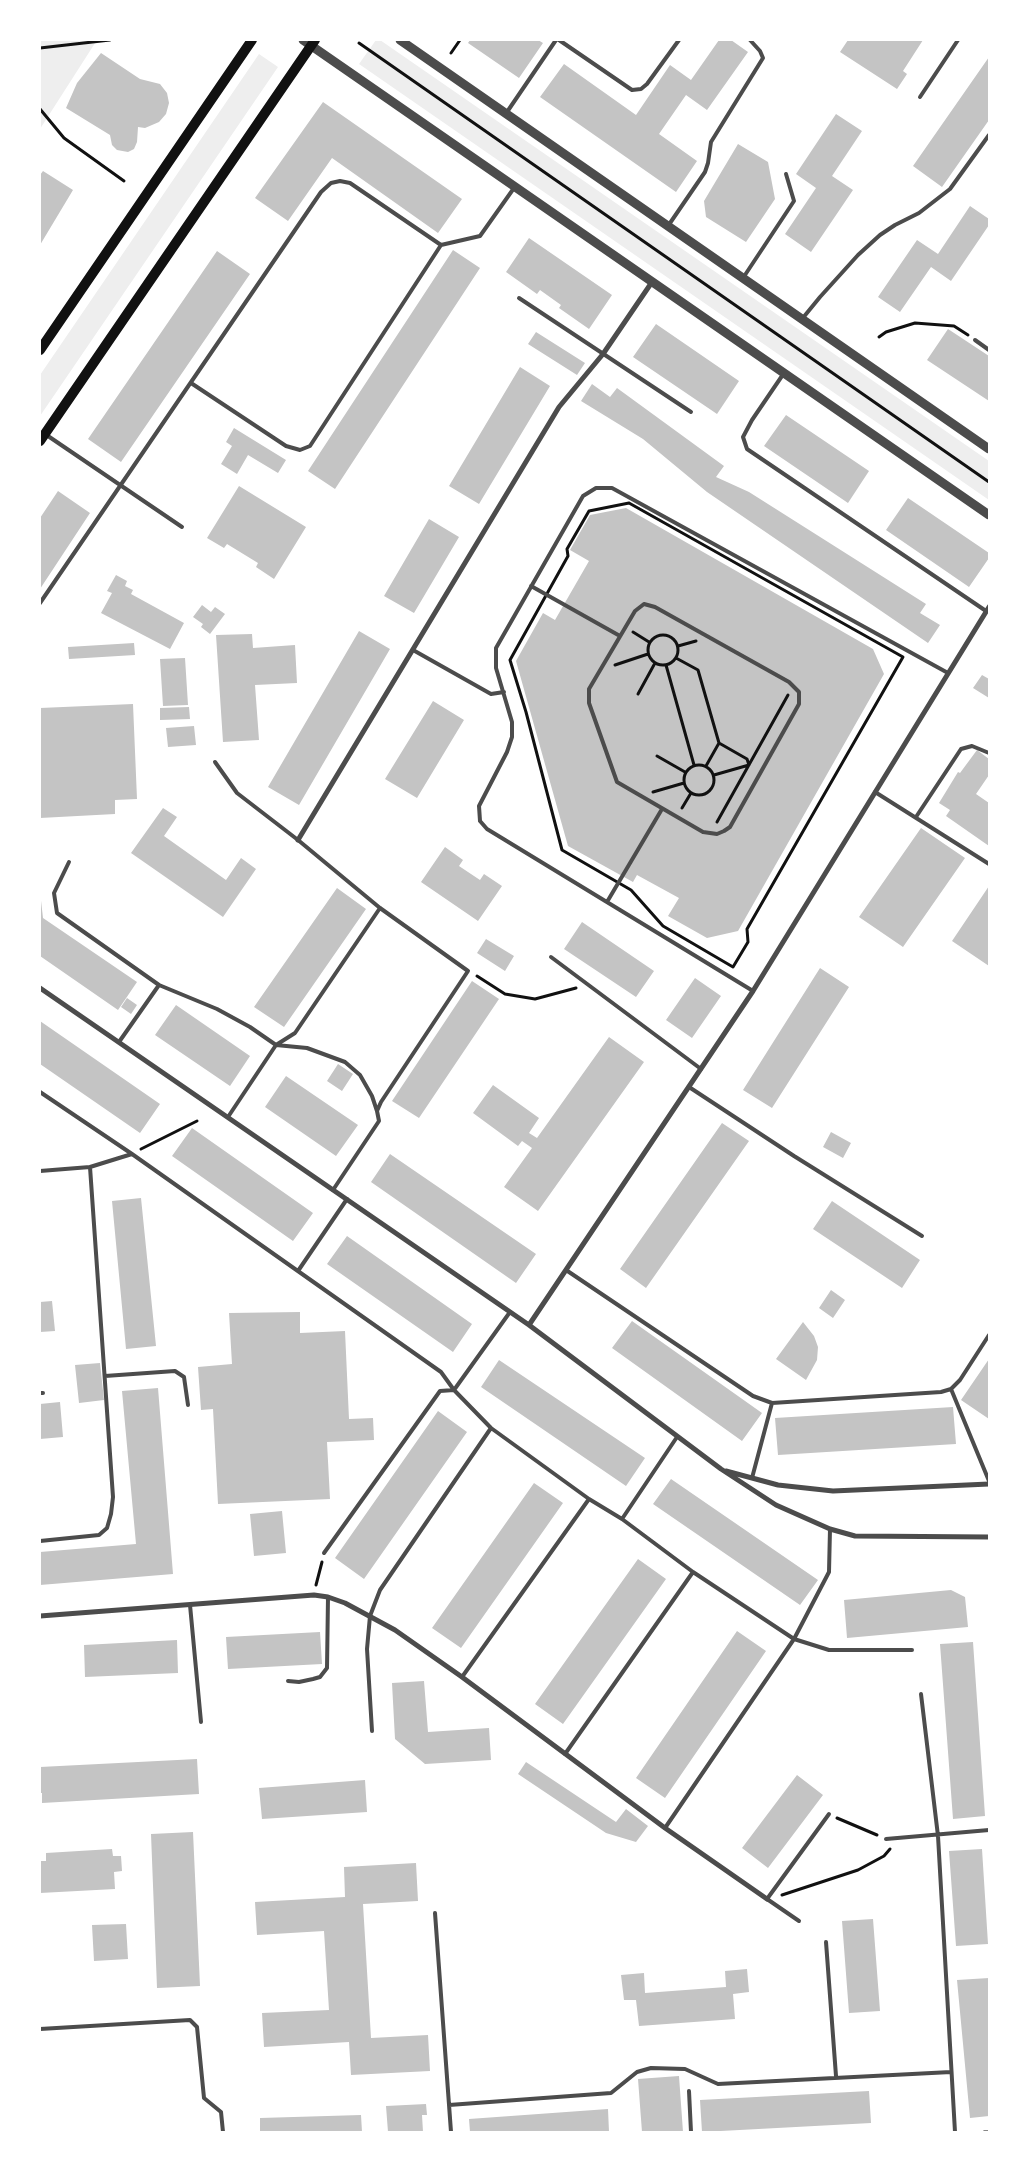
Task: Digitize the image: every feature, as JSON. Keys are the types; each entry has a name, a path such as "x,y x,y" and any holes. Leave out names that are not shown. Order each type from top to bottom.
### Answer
{"main road":[{"path":"40,350 252,40"},
{"path":"42,438 310,42"}],"street":[{"path":"400,40 989,449"},
{"path":"310,42 989,515"},
{"path":"298,840 559,407 603,354 652,282"},
{"path":"529,1325 753,991 988,609"},
{"path":"40,988 529,1325 721,1470 776,1505 830,1530 855,1536 989,1537"},
{"path":"721,1470 778,1485 833,1491 989,1483"},
{"path":"40,1616 314,1595 344,1602 396,1630 665,1828 767,1899"}],"lane":[{"path":"505,114 558,40 632,90 641,89 647,84 679,40"},
{"path":"668,226 705,172 711,142 763,58 760,51 750,40"},
{"path":"920,97 958,40"},
{"path":"802,319 852,262 880,235 919,212 950,189 989,134"},
{"path":"743,278 794,201 786,174"},
{"path":"40,603 321,192 331,183 340,180 350,183 441,245"},
{"path":"191,383 286,446 300,450 310,446 441,245 480,236 515,186"},
{"path":"519,298 692,412"},
{"path":"975,340 989,350"},
{"path":"784,373 743,437 747,449 988,609"},
{"path":"42,438 121,486 182,527"},
{"path":"753,991 486,829 480,821 479,806 507,752 512,738 512,722 496,668 496,648 583,496 596,488 612,488 948,673"},
{"path":"530,586 620,636"},
{"path":"650,604 789,682 799,692 799,704 730,827 716,834 703,832 662,809 617,782 589,703 589,690 620,636 638,607 650,604"},
{"path":"413,650 491,694 504,692"},
{"path":"916,818 962,750 972,746 989,753"},
{"path":"215,762 237,794 298,840 380,908 468,970 381,1102 377,1111"},
{"path":"875,792 989,864"},
{"path":"607,902 662,809"},
{"path":"69,862 54,892 57,913 160,985 216,1009 276,1045 308,1048 345,1062 360,1075 372,1096 379,1122 333,1190"},
{"path":"228,1117 276,1045 295,1033 380,908"},
{"path":"552,957 701,1069"},
{"path":"119,1042 160,985"},
{"path":"689,1087 794,1156 922,1236"},
{"path":"40,1092 132,1154 159,1175 441,1372 454,1390 491,1428 588,1499 622,1519 693,1572 794,1639 829,1650 912,1650"},
{"path":"40,1171 90,1167 132,1154"},
{"path":"40,1540 99,1535 107,1528 113,1497 90,1167"},
{"path":"298,1271 347,1199"},
{"path":"566,1270 753,1396 772,1404 941,1392 951,1389 960,1380 989,1335"},
{"path":"454,1390 510,1312"},
{"path":"105,1376 175,1371 184,1377 188,1405"},
{"path":"951,1389 989,1483"},
{"path":"324,1553 440,1391 454,1390"},
{"path":"752,1478 772,1404"},
{"path":"372,1731 367,1649 370,1616 380,1590 491,1428"},
{"path":"622,1519 677,1437"},
{"path":"462,1677 588,1499"},
{"path":"665,1828 794,1639 829,1572 830,1530"},
{"path":"565,1754 693,1572"},
{"path":"288,1681 299,1682 320,1677 327,1668 328,1597"},
{"path":"190,1605 201,1722"},
{"path":"921,1694 938,1836 955,2132"},
{"path":"799,1921 767,1899 830,1814"},
{"path":"886,1839 938,1836 989,1830"},
{"path":"435,1913 451,2132"},
{"path":"826,1942 836,2076"},
{"path":"40,2029 190,2020 198,2027 204,2098 221,2112 223,2132"},
{"path":"449,2105 611,2092 637,2072 651,2068 685,2069 718,2084 836,2076 951,2072"},
{"path":"689,2091 691,2132"}],"path":[{"path":"40,48 110,40"},
{"path":"451,53 460,40"},
{"path":"359,43 989,482"},
{"path":"40,109 64,138 124,182"},
{"path":"879,337 886,332 915,323 954,326 975,340"},
{"path":"628,504 903,657 747,929 748,942 733,967 663,926 631,890 618,883 562,850 526,712 510,660 568,556 567,549 589,511 628,504"},
{"path":"629,630 650,642"},
{"path":"659,635 671,637 678,646 676,658 666,665 655,663 648,654 650,642 659,635"},
{"path":"678,646 704,639"},
{"path":"612,660 609,666 648,654"},
{"path":"676,658 698,670 719,743 747,759 749,765"},
{"path":"638,694 655,663"},
{"path":"666,665 694,765"},
{"path":"713,827 789,691"},
{"path":"706,766 719,743"},
{"path":"657,756 685,772"},
{"path":"694,765 706,766 714,775 714,781 709,792 697,795 691,793 684,783 685,772 694,765"},
{"path":"714,775 749,765"},
{"path":"644,794 684,783"},
{"path":"679,814 691,793"},
{"path":"468,970 505,994 535,998 590,985"},
{"path":"132,1154 197,1121"},
{"path":"314,1595 324,1553"},
{"path":"830,1814 886,1839"},
{"path":"767,1899 858,1870 884,1856 900,1838"},
{"path":"984,2132 989,2132"}],"shaded area":[{"path":"40,40 97,40 40,129"},
{"path":"376,40 380,40 989,461 989,500 359,64"},
{"path":"259,54 278,67 40,416 40,375"}],"building":[{"path":"470,40 538,40 543,43 519,78 468,43"},
{"path":"719,40 731,40 748,52 707,110 686,95 659,134 697,161 676,192 540,97 564,64 636,115 670,65 691,80"},
{"path":"848,40 923,40 903,71 907,74 897,89 840,52"},
{"path":"101,53 140,79 160,84 167,93 169,103 166,114 159,122 145,128 138,127 137,142 134,149 128,152 117,150 112,145 110,135 66,108 77,83"},
{"path":"989,57 989,120 942,187 913,166"},
{"path":"323,102 462,199 438,233 332,158 288,221 255,198"},
{"path":"836,114 862,131 832,176 853,190 811,252 785,234 816,188 796,174"},
{"path":"738,144 768,162 775,199 746,242 706,217 704,201"},
{"path":"43,171 73,190 40,245 40,175"},
{"path":"970,206 989,219 989,225 951,281 931,267 900,312 878,297 917,240 938,254"},
{"path":"529,238 612,295 589,329 559,308 561,305 540,290 537,294 506,272"},
{"path":"453,250 480,268 335,489 308,471"},
{"path":"217,251 250,274 121,462 88,439"},
{"path":"656,324 739,381 717,414 633,357"},
{"path":"948,329 989,356 989,401 927,360"},
{"path":"536,332 585,363 577,375 528,344"},
{"path":"520,367 550,386 479,504 449,486"},
{"path":"592,384 610,397 617,388 724,466 716,477 749,492 926,604 920,613 940,625 928,643 707,492 643,439 581,401"},
{"path":"786,415 869,471 848,503 764,446"},
{"path":"234,428 286,460 278,473 248,455 237,474 221,464 232,446 226,442"},
{"path":"239,486 306,527 274,579 256,567 258,563 227,544 224,548 207,538"},
{"path":"58,491 90,513 40,589 40,518"},
{"path":"908,498 989,553 989,558 969,587 886,530"},
{"path":"626,508 873,649 884,674 738,931 707,938 668,916 679,898 637,875 633,882 568,846 516,661 543,613 555,620 589,561 570,550 590,515"},
{"path":"429,519 459,537 414,613 384,596"},
{"path":"116,575 127,581 125,586 133,590 131,594 184,623 170,649 101,613 112,593 107,591"},
{"path":"202,605 211,612 215,607 225,614 210,634 201,627 203,624 193,617"},
{"path":"359,631 390,649 299,805 268,787"},
{"path":"252,634 253,648 295,645 297,683 255,685 259,740 223,742 216,635"},
{"path":"134,643 135,655 69,659 68,647"},
{"path":"185,658 188,705 163,706 160,659"},
{"path":"982,675 989,679 989,698 973,688"},
{"path":"433,701 464,720 417,798 385,779"},
{"path":"133,704 137,799 115,800 115,814 40,818 40,708"},
{"path":"189,707 190,719 160,720 160,708"},
{"path":"194,726 196,745 168,747 166,728"},
{"path":"977,750 989,759 989,775 976,794 989,803 989,846 946,816 950,810 939,803 958,772 960,773"},
{"path":"163,808 177,817 164,836 226,880 241,858 256,869 223,917 131,853"},
{"path":"921,828 965,858 903,947 859,917"},
{"path":"445,847 463,860 459,866 480,880 484,874 502,886 478,921 421,882"},
{"path":"989,886 989,966 952,941"},
{"path":"337,888 366,909 284,1027 254,1007"},
{"path":"40,892 43,918 137,982 118,1010 40,956"},
{"path":"582,922 654,971 636,997 564,949"},
{"path":"486,939 514,956 505,971 477,953"},
{"path":"820,968 849,987 772,1108 743,1090"},
{"path":"695,978 721,996 692,1038 666,1020"},
{"path":"472,981 499,999 419,1118 392,1101"},
{"path":"127,998 137,1005 131,1014 121,1007"},
{"path":"176,1005 250,1056 230,1086 155,1035"},
{"path":"40,1021 160,1104 140,1133 40,1064"},
{"path":"609,1037 644,1062 538,1211 504,1187 532,1148 522,1141 518,1146 473,1113 493,1085 539,1118 529,1133 537,1138"},
{"path":"338,1064 353,1074 342,1091 327,1081"},
{"path":"286,1076 358,1125 336,1156 265,1107"},
{"path":"722,1123 749,1141 646,1288 620,1269"},
{"path":"192,1128 313,1213 293,1241 172,1156"},
{"path":"831,1132 851,1143 843,1158 823,1147"},
{"path":"390,1154 536,1254 516,1283 371,1182"},
{"path":"141,1198 156,1346 126,1349 112,1201"},
{"path":"832,1201 920,1260 902,1288 813,1229"},
{"path":"347,1236 472,1324 453,1352 327,1264"},
{"path":"831,1290 845,1300 833,1318 819,1308"},
{"path":"52,1301 55,1331 40,1332 40,1302"},
{"path":"300,1312 300,1333 345,1331 349,1419 373,1418 374,1440 327,1442 330,1499 218,1504 213,1409 201,1410 198,1367 232,1364 229,1313"},
{"path":"632,1321 762,1413 742,1441 612,1348"},
{"path":"803,1322 814,1336 818,1347 817,1360 806,1380 776,1359"},
{"path":"989,1359 989,1419 961,1400"},
{"path":"499,1360 645,1458 626,1486 481,1387"},
{"path":"100,1363 104,1400 79,1403 75,1365"},
{"path":"158,1388 173,1574 40,1585 40,1552 136,1544 122,1391"},
{"path":"60,1402 63,1437 40,1439 40,1404"},
{"path":"953,1407 956,1444 778,1455 775,1418"},
{"path":"438,1411 467,1432 364,1579 335,1558"},
{"path":"671,1479 818,1580 800,1605 653,1504"},
{"path":"534,1483 563,1503 461,1648 432,1628"},
{"path":"282,1511 286,1553 254,1556 250,1514"},
{"path":"638,1559 666,1579 563,1724 535,1704"},
{"path":"951,1590 965,1597 968,1627 847,1638 844,1600"},
{"path":"737,1631 766,1651 665,1798 636,1778"},
{"path":"320,1632 322,1664 228,1669 226,1637"},
{"path":"177,1640 178,1673 85,1677 84,1645"},
{"path":"973,1642 985,1816 953,1819 940,1644"},
{"path":"424,1681 428,1732 489,1728 491,1760 425,1764 395,1739 392,1683"},
{"path":"197,1759 199,1794 42,1803 40,1767"},
{"path":"526,1762 616,1822 626,1809 648,1826 636,1842 606,1833 518,1774"},
{"path":"797,1775 823,1795 768,1868 742,1848"},
{"path":"365,1780 367,1812 262,1819 259,1788"},
{"path":"193,1832 200,1986 157,1988 151,1834"},
{"path":"112,1849 113,1856 121,1856 122,1871 114,1872 115,1889 40,1893 40,1861 46,1861 46,1853"},
{"path":"982,1849 988,1944 956,1946 949,1851"},
{"path":"416,1863 418,1901 363,1904 371,2038 428,2035 430,2071 351,2075 349,2042 264,2047 262,2013 329,2010 324,1931 257,1935 255,1902 345,1897 344,1867"},
{"path":"873,1919 880,2011 849,2013 842,1921"},
{"path":"126,1924 128,1959 94,1961 92,1925"},
{"path":"747,1969 749,1992 733,1994 735,2019 639,2026 636,2000 624,2000 621,1975 644,1973 645,1993 726,1987 725,1971"},
{"path":"989,1978 989,2116 970,2118 957,1980"},
{"path":"679,2076 683,2132 642,2132 638,2079"},
{"path":"869,2091 871,2123 702,2132 700,2100"},
{"path":"426,2104 427,2115 422,2115 423,2132 388,2132 386,2106"},
{"path":"608,2109 609,2132 470,2132 469,2119"},
{"path":"361,2115 362,2132 260,2132 260,2118"}]}
